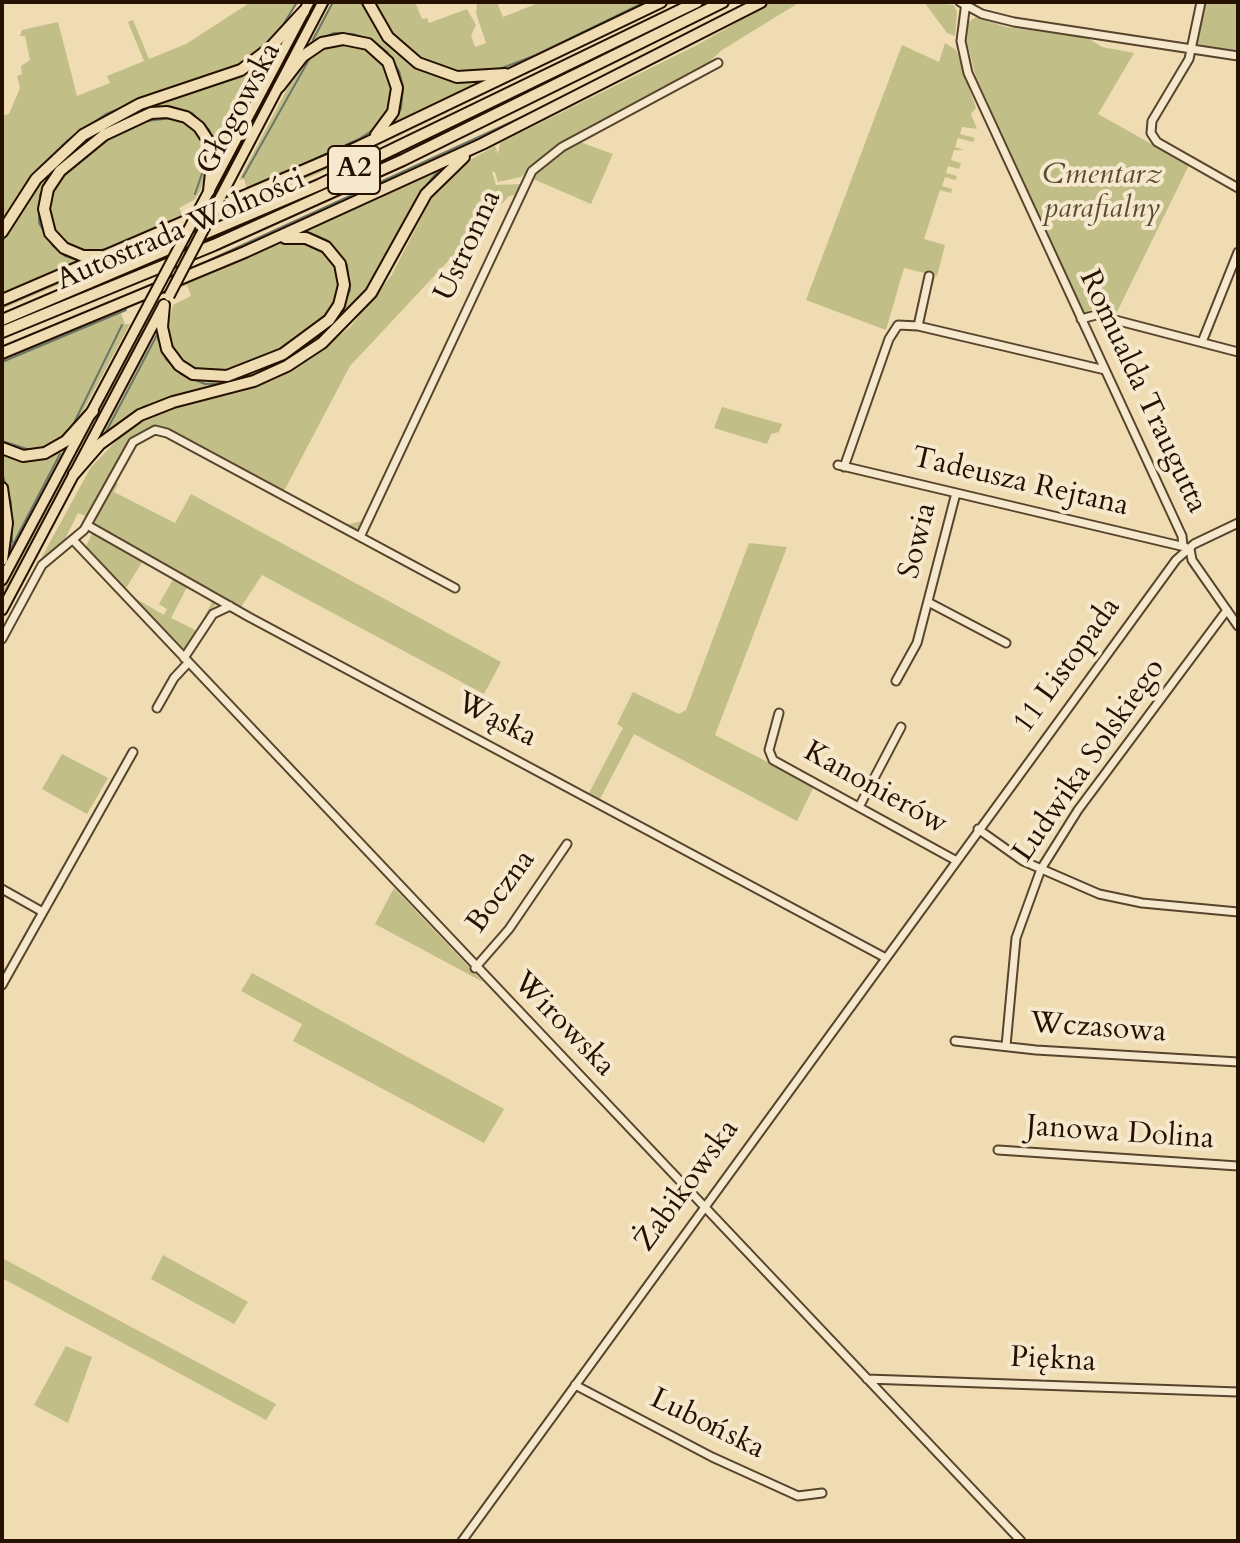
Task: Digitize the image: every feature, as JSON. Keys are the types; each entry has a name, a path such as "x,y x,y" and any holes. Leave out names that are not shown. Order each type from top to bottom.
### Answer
{"highway":[{"path":"368,2 379,25 395,45 430,70 466,78 501,74 529,66"},
{"path":"2,300 123,251 358,147 661,2"},
{"name":"Autostrada Wolności","path":"2,320 332,180 697,2"},
{"name":"Autostrada Wolności","path":"2,332 214,245 389,166 723,2"},
{"path":"2,355 267,242 482,144 761,2"},
{"path":"2,232 39,175 88,131 140,104 241,70 270,48 307,6"},
{"path":"279,87 305,54 329,40 358,40 378,50 395,77 396,103 386,124 358,147"},
{"path":"123,251 94,257 75,254 52,237 44,216 45,197 55,177 104,135 151,113 186,117 199,127 209,142 212,163 209,191"},
{"path":"74,474 93,450 140,415 173,402 254,381 287,366 322,343 346,322 379,282 430,189 448,170 482,144"},
{"path":"166,301 162,327 167,349 180,366 193,374 211,378 239,373 290,350 320,328 335,312 342,297 343,273 332,253 315,241 296,237 267,242"},
{"path":"2,448 23,456 45,453 66,441 95,406"},
{"path":"2,488 7,523 2,560"}],"main road":[{"name":"Głogowska","path":"2,610 323,2"},
{"name":"Głogowska","path":"2,580 307,6"}],"street":[{"path":"1201,2 1192,51 1152,121 1151,133 1157,142 1238,188"},
{"path":"964,3 1005,20 1238,56"},
{"name":"Romualda Traugutta","path":"964,3 961,41 973,85 1192,560 1232,613 1238,626"},
{"name":"Ustronna","path":"360,537 532,171 562,147 718,63"},
{"path":"1202,342 1238,252"},
{"path":"929,276 918,326 1097,371 1105,370"},
{"path":"1081,319 1094,314 1238,352"},
{"name":"Tadeusza Rejtana","path":"918,326 902,324 892,330 841,466 1187,548"},
{"path":"2,639 42,565 87,525 133,442 146,432 161,431 455,588"},
{"name":"Sowia","path":"896,681 914,650 956,493"},
{"name":"11 Listopada","path":"955,860 1176,560 1187,548 1238,523"},
{"name":"Wąska","path":"87,525 230,606 884,957"},
{"name":"Wirowska","path":"73,540 702,1208 1021,1541"},
{"name":"Sowia","path":"928,602 1006,643"},
{"path":"157,708 213,614 230,606"},
{"name":"Ludwika Solskiego","path":"1006,1046 1014,944 1023,910 1041,869 1078,810 1232,613"},
{"name":"Kanonierów","path":"779,713 770,757 955,860"},
{"path":"859,807 901,727"},
{"path":"2,985 133,752"},
{"path":"978,829 1041,869 1119,899 1238,912"},
{"name":"Boczna","path":"475,968 522,911 567,844"},
{"name":"Żabikowska","path":"462,1541 955,860"},
{"path":"2,889 41,911"},
{"name":"Wczasowa","path":"955,1041 1238,1062"},
{"name":"Janowa Dolina","path":"998,1150 1238,1166"},
{"name":"Piękna","path":"867,1379 1238,1392"},
{"name":"Lubońska","path":"575,1385 712,1457 798,1496 822,1493"}],"green space":[{"path":"251,2 299,2 275,39 239,67 139,100 72,139 30,181 2,224 2,116 9,114 20,88 17,76 22,74 21,66 30,60 25,36 20,36 22,30 58,22 77,96 110,83 107,76 144,61 128,22 133,20 149,59 186,44"},
{"path":"313,2 319,2 215,199 208,202"},
{"path":"331,2 365,2 381,34 405,59 452,79 492,80 387,130 399,106 401,87 395,66 386,54 366,39 348,35 333,36 308,45"},
{"path":"372,2 415,2 422,19 427,18 429,23 467,9 476,25 471,35 475,47 486,43 476,13 477,4 482,2 497,2 503,17 541,2 649,2 544,54 494,73 453,72 422,61 397,42"},
{"path":"675,2 345,162 2,309 2,304 304,175"},
{"path":"773,2 800,2 722,50 706,65 549,152 521,177 498,182 495,172 492,172 496,185 521,184 360,528 353,530 168,431 153,427 132,439 88,517 78,513 64,541 38,564 91,467 127,430 165,410 241,392 276,379 313,357 350,327 391,276 433,195 461,165 495,146 498,154 500,143 697,45","holes":["515,195 362,521 346,525 284,491 350,366 509,196"]},
{"path":"924,2 954,5 957,12 955,36 947,33"},
{"path":"1205,2 1238,2 1238,52 1197,45"},
{"name":"Cmentarz parafialny","path":"976,17 1006,27 1088,38 1102,47 1134,53 1098,114 1189,165 1115,316 1090,310 1084,315 976,77 966,38 967,23"},
{"path":"280,43 217,162 202,125 151,110 114,125 64,161 40,210 43,226 88,260 2,297 2,237 19,206 64,153 125,113 210,86"},
{"path":"332,43 360,45 384,63 394,89 392,106 367,137 231,199 247,189 244,179 239,180 295,74 310,55"},
{"path":"945,43 956,50 976,108 971,114 977,129 962,127 960,134 975,138 973,142 958,138 955,147 964,150 954,150 951,160 961,163 959,169 948,166 946,173 957,176 955,180 945,177 942,186 952,189 951,193 940,190 924,239 945,245 937,276 904,268 886,330 806,300 902,45 939,62"},
{"path":"630,113 580,142 613,154 591,204 531,178 556,154"},
{"path":"162,116 184,120 197,129 208,150 207,173 200,191 194,200 179,208 184,218 115,249 94,253 69,248 55,235 47,209 51,190 66,170 103,140 138,121"},
{"path":"448,164 434,180 381,275 321,341 272,371 172,399 99,441 159,328 192,378 211,382 255,372 313,340 343,307 348,277 343,262 332,246 317,237 298,233"},
{"path":"286,240 314,243 333,258 341,278 333,311 296,343 226,374 191,370 172,352 166,332 173,305 191,296 187,285 120,311 125,324 130,324 73,430 47,450 20,452 2,444 2,360"},
{"path":"162,300 2,602 2,588 155,303"},
{"path":"722,407 782,424 779,432 771,434 767,444 714,428"},
{"path":"67,446 7,557 11,521 2,479 2,451 42,458"},
{"path":"113,482 118,484 114,492 175,523 191,494 501,662 484,694 262,575 241,607 94,527 92,523"},
{"path":"93,531 144,559 126,588 85,549"},
{"path":"749,543 787,547 715,735 814,786 797,821 634,734 600,799 589,793 623,728 617,724 633,692 679,714 686,710"},
{"path":"175,576 189,583 171,618 197,631 212,602 210,594 217,602 186,651 128,594 164,615 167,609 159,604"},
{"path":"62,754 108,778 87,814 42,789"},
{"path":"394,888 483,982 375,924"},
{"path":"252,973 504,1109 484,1143 293,1041 302,1024 241,991"},
{"path":"163,1255 248,1302 234,1324 151,1279"},
{"path":"2,1258 276,1404 266,1420 2,1278"},
{"path":"66,1346 92,1357 68,1423 34,1405"}],"waterway":[{"path":"262,48 283,25 297,2"},
{"path":"313,40 333,2"},
{"path":"497,70 536,55 645,2"},
{"path":"311,43 334,33 353,34 372,40 387,52 399,71 403,87 401,108 393,125"},
{"path":"177,97 236,78 274,50"},
{"path":"243,177 311,56"},
{"path":"217,158 269,58"},
{"path":"232,68 244,62"},
{"path":"36,171 68,140 106,114 180,85"},
{"path":"137,112 169,106 192,113 209,130 218,154"},
{"path":"188,270 542,108"},
{"path":"147,121 172,118"},
{"path":"282,174 359,139 376,128"},
{"path":"78,146 92,135"},
{"path":"195,194 207,159"},
{"path":"336,322 350,290 347,265 328,241 305,231 442,167"},
{"path":"53,170 40,195 39,223 53,246 65,256 81,261"},
{"path":"404,222 421,192 438,171"},
{"path":"2,243 5,236"},
{"path":"97,251 110,248"},
{"path":"125,296 156,283"},
{"path":"2,347 119,299"},
{"path":"2,362 126,310"},
{"path":"72,427 122,325"},
{"path":"107,430 158,333"},
{"path":"312,344 323,335"},
{"path":"158,339 166,359 181,374 205,384 223,384"},
{"path":"274,366 293,356"},
{"path":"245,378 261,372"},
{"path":"105,434 143,407 192,392"},
{"path":"2,441 30,450"},
{"path":"9,552 60,454"},
{"path":"2,473 11,503 12,542"}]}
